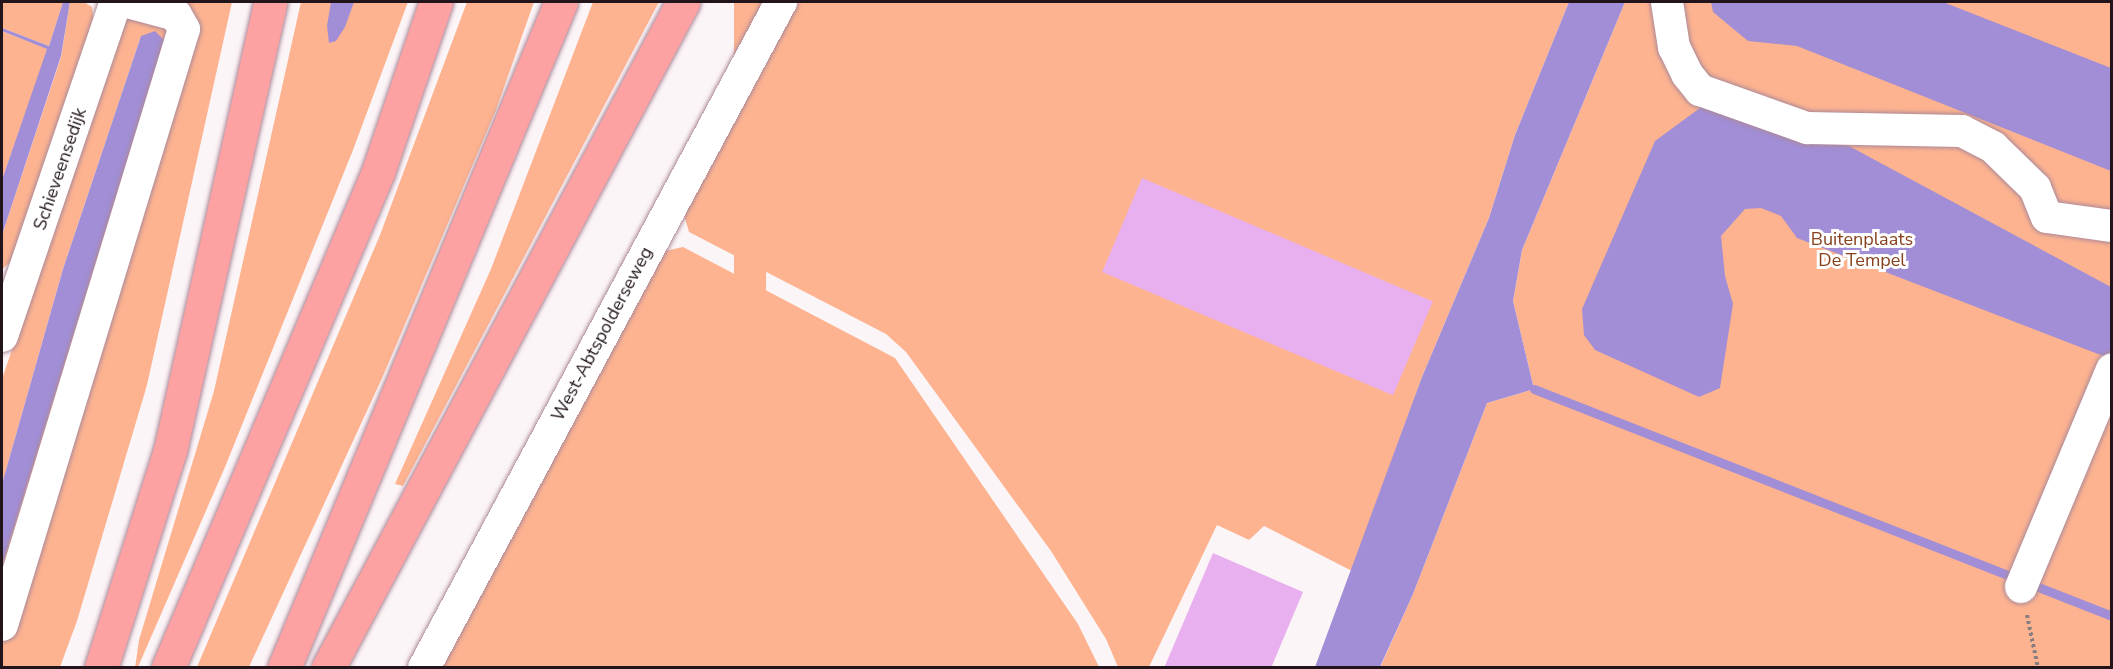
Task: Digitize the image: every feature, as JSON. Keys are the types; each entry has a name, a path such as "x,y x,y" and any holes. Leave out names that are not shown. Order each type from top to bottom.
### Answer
{"highway":[{"path":"101,668 170,451 270,2"},
{"path":"168,668 378,172 436,2"},
{"path":"284,668 561,2"},
{"path":"328,668 683,2"}],"street":[{"name":"Schieveensedijk","path":"2,336 116,2"},
{"path":"2,625 184,29 176,15 127,2"},
{"name":"West-Abtspolderseweg","path":"424,668 781,2"},
{"path":"1667,2 1674,47 1687,74 1700,90 1807,128 1962,131 1993,147 2035,188 2047,218 2112,226"},
{"path":"2021,587 2112,369"}],"path":[{"path":"2021,587 2038,668"}],"green space":[{"path":"2,2 63,2 49,46 2,28"},
{"path":"70,2 84,2 92,7 94,22 13,260 2,269 2,235 61,57"},
{"path":"131,2 232,2 147,385 77,621 60,667 2,667 2,566 97,252 141,36 63,269 2,484 2,379"},
{"path":"301,2 408,2 353,150 225,467 138,667 135,668 139,640 214,391"},
{"path":"467,2 534,2 496,110 383,376 249,667 197,667 380,235"},
{"path":"593,2 659,2 403,486 395,484 491,269"},
{"path":"734,2 766,2 766,668 734,668"},
{"path":"799,2 1569,2 1515,135 1489,218 1422,377 1352,571 1264,526 1249,540 1217,525 1149,667 1118,667 1106,639 1051,551 906,352 886,334 689,232 684,215"},
{"name":"Buitenplaats De Tempel","path":"1625,2 2111,2 2111,667 1380,668 1413,594 1487,403 1534,389 1513,301 1522,250"},
{"path":"2,31 48,49 2,180"},
{"path":"683,247 895,358 1078,624 1099,667 440,668 665,251"}],"shaded area":[{"path":"63,2 70,2 61,56 2,235 2,180 47,49 2,31 2,28 49,46"},
{"path":"331,2 354,2 345,27 336,41 329,43 327,26"},
{"path":"1569,2 1625,2 1522,250 1513,301 1534,389 1487,403 1413,594 1380,667 1315,667 1422,377 1489,218 1515,135"},
{"path":"1711,2 1943,2 2111,68 2111,171 1797,46 1748,41 1713,12"},
{"path":"155,31 164,40 2,566 2,484 63,269 141,36"},
{"path":"1704,105 1792,139 1849,146 2111,287 2111,359 1797,238 1781,216 1761,208 1745,209 1721,236 1725,276 1733,304 1720,388 1699,397 1595,350 1584,335 1582,309 1655,141"}],"building":[{"path":"1142,178 1433,301 1393,395 1102,272"},
{"path":"1213,553 1303,592 1271,668 1164,668"}],"waterway":[{"path":"1534,389 2112,616"}]}
